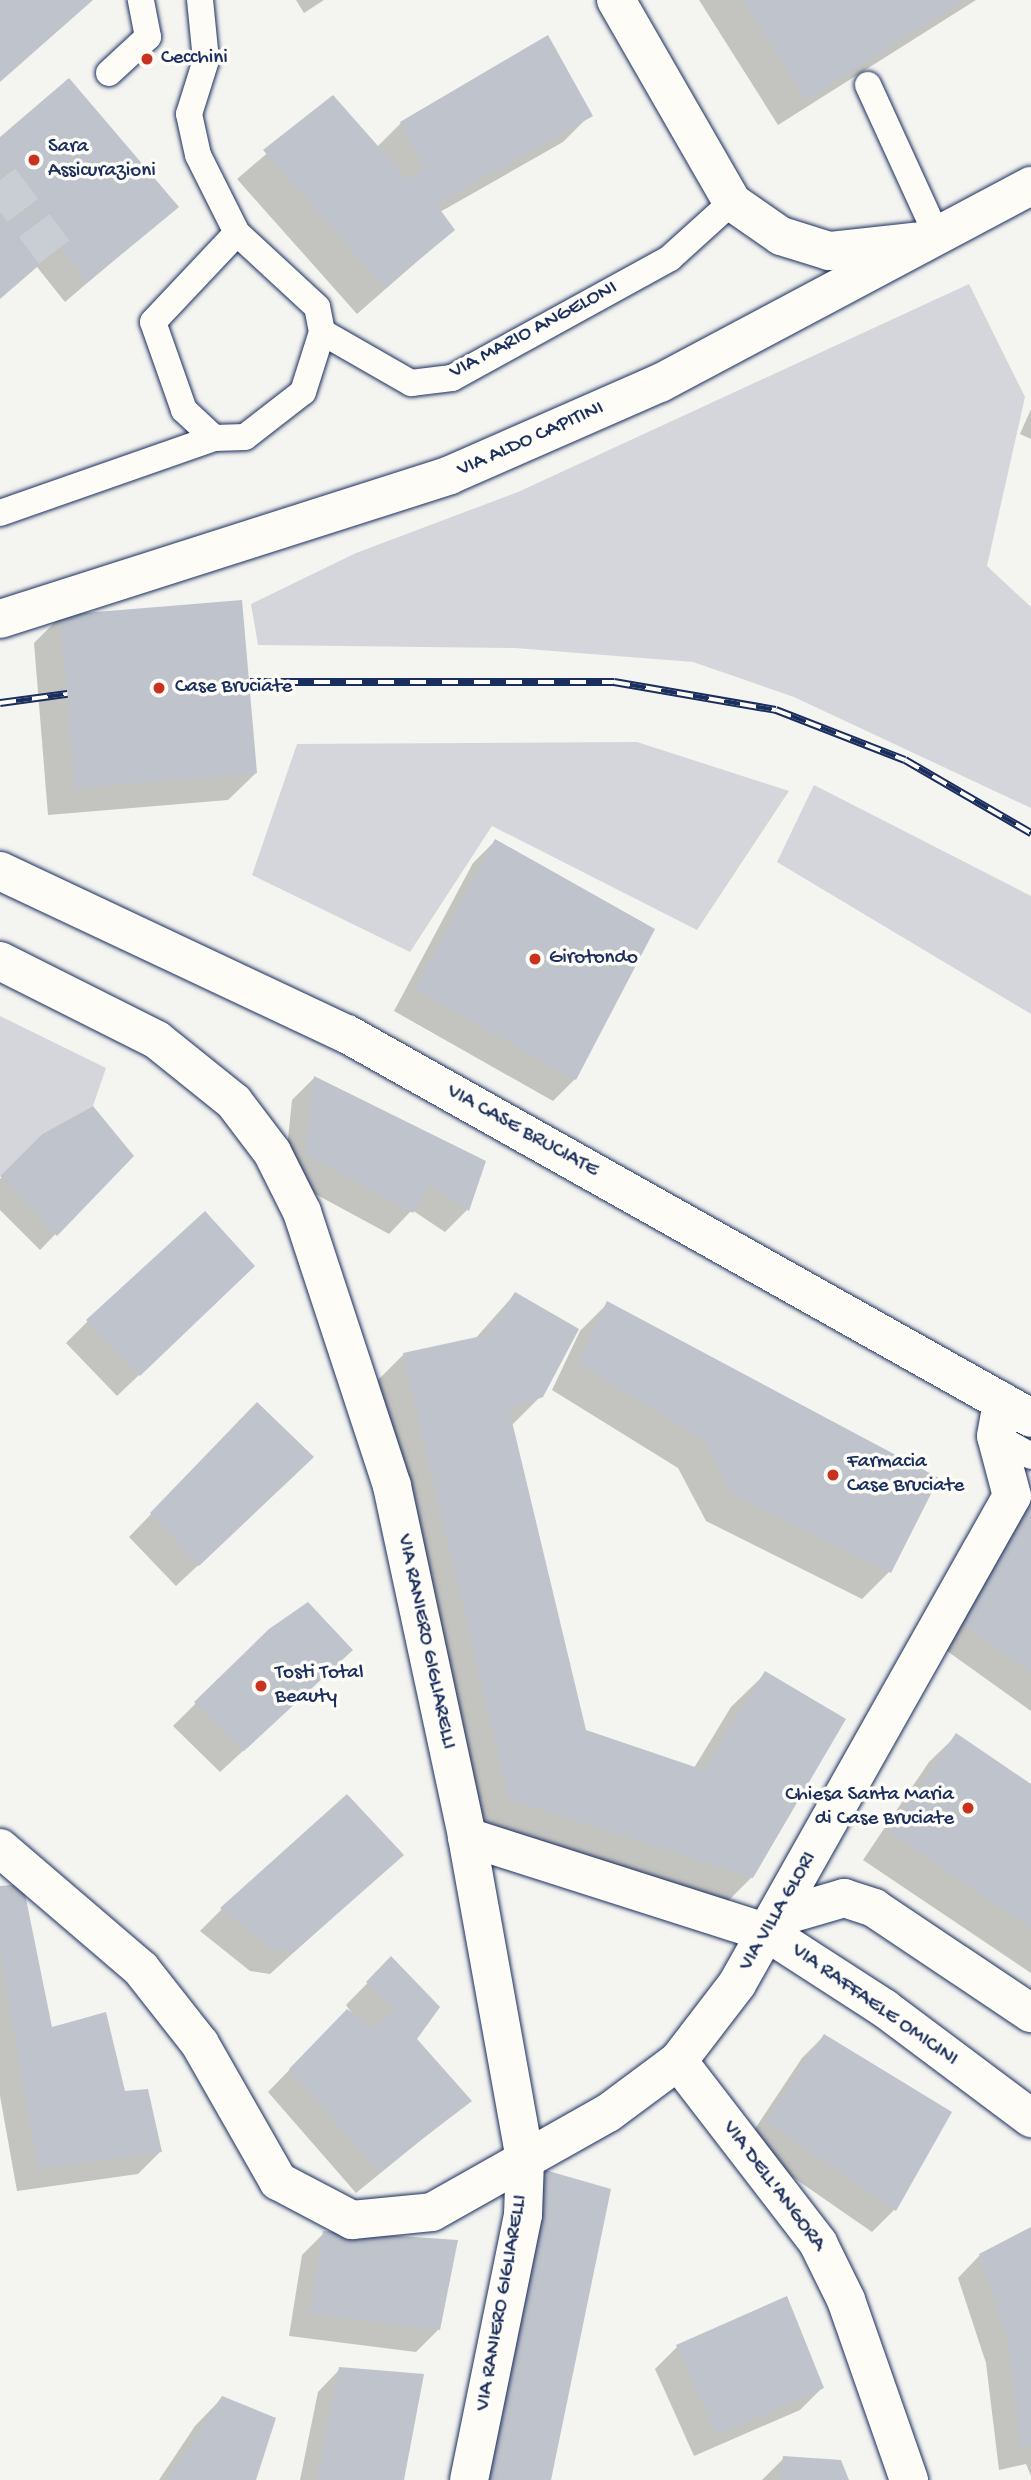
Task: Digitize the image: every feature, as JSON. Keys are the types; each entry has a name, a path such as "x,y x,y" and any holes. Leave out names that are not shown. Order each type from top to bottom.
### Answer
{"street":[{"path":"616,0 732,202 781,236 829,251 873,250 938,238"},
{"name":"VIA ALDO CAPITINI","path":"0,619 450,475 660,383 938,238 1031,186"},
{"name":"VIA CASE BRUCIATE","path":"0,871 347,1034 1010,1419"},
{"name":"VIA RANIERO GIGLIARELLI","path":"0,961 157,1040 234,1102 272,1152 302,1212 392,1486 467,1837 525,2160 523,2215 469,2480"},
{"name":"VIA VILLA GLORI","path":"0,1848 141,1969 200,2044 278,2181 352,2220 432,2212 608,2113 678,2061 737,1984 773,1925 1012,1496 1010,1419"},
{"name":"VIA RAFFAELE OMICINI","path":"467,1837 773,1925 1031,2118"},
{"path":"773,1925 844,1898 874,1908 1031,2013"},
{"name":"VIA DELL'ANGORA","path":"678,2061 818,2243 846,2300 909,2480"}],"lane":[{"path":"108,74 148,37 141,0"},
{"path":"0,513 214,438 245,437 303,392 323,332 317,307 237,233 198,155 189,114 206,60 200,0"},
{"path":"868,85 938,238"},
{"name":"VIA MARIO ANGELONI","path":"323,332 411,383 452,378 670,258 732,202"},
{"path":"214,438 184,410 153,322 237,233"},
{"path":"1010,1419 1031,1456"}],"shaded area":[{"path":"969,284 1025,397 987,566 1031,607 1031,808 794,697 693,662 515,648 258,645 251,604 356,553 518,492"},
{"path":"637,742 789,791 697,930 492,826 410,952 252,875 297,744"},
{"path":"814,785 1031,896 1031,1014 777,862"},
{"path":"0,1016 106,1068 93,1106 42,1134 0,1176"}],"building":[{"path":"0,0 93,0 0,82"},
{"path":"743,0 963,0 806,100"},
{"path":"548,35 593,116 436,204 455,230 385,288 263,150 333,95 408,180 425,169 400,122"},
{"path":"69,78 179,207 88,282 0,169 0,137"},
{"path":"0,173 58,248 0,298"},
{"name":"Case Bruciate","path":"242,600 257,773 75,788 60,615"},
{"name":"Girotondo","path":"495,839 655,929 576,1080 415,989"},
{"path":"314,1076 486,1161 469,1211 429,1184 413,1213 305,1154"},
{"path":"93,1106 134,1156 57,1236 0,1176 42,1134"},
{"path":"205,1211 255,1266 140,1376 86,1320"},
{"path":"515,1292 579,1329 543,1397 509,1409 586,1730 704,1770 765,1671 846,1719 753,1878 509,1799 403,1353 486,1335"},
{"path":"607,1301 939,1478 891,1573 733,1494 705,1441 578,1363"},
{"path":"257,1402 314,1457 199,1566 150,1513"},
{"path":"1031,1499 1031,1673 961,1623"},
{"name":"Tosti Total Beauty","path":"308,1602 353,1650 244,1751 194,1702 269,1629"},
{"name":"Chiesa Santa Maria di Case Bruciate","path":"956,1733 1031,1784 1031,1928 889,1832"},
{"path":"347,1794 404,1855 294,1952 273,1950 220,1908"},
{"path":"23,1884 52,2027 106,2012 125,2091 148,2089 162,2152 38,2169 0,1951 0,1886"},
{"path":"391,1956 440,2007 417,2039 472,2101 379,2172 289,2069 347,2009 373,2028 396,2010 366,1982"},
{"path":"824,2034 952,2112 896,2211 766,2121"},
{"path":"545,2170 611,2189 551,2480 484,2480"},
{"path":"1031,2227 1031,2446 1021,2449 1008,2340 979,2254"},
{"path":"323,2231 458,2240 440,2330 310,2314"},
{"path":"787,2296 824,2388 717,2435 676,2345"},
{"path":"339,2367 424,2374 404,2480 317,2480"},
{"path":"222,2396 276,2418 256,2480 167,2480"},
{"path":"783,2456 841,2460 849,2480 780,2480"}],"tunnel":[{"path":"0,180 54,252"}],"railway":[{"path":"250,682 614,682 776,710 905,760 1031,833"},
{"path":"0,703 67,694"}],"place":[{"name":"Cecchini","path":"147,59"},
{"name":"Sara Assicurazioni","path":"34,160"},
{"name":"Case Bruciate","path":"159,688"},
{"name":"Girotondo","path":"535,959"},
{"name":"Farmacia Case Bruciate","path":"833,1475"},
{"name":"Tosti Total Beauty","path":"261,1686"},
{"name":"Chiesa Santa Maria di Case Bruciate","path":"968,1808"}]}
